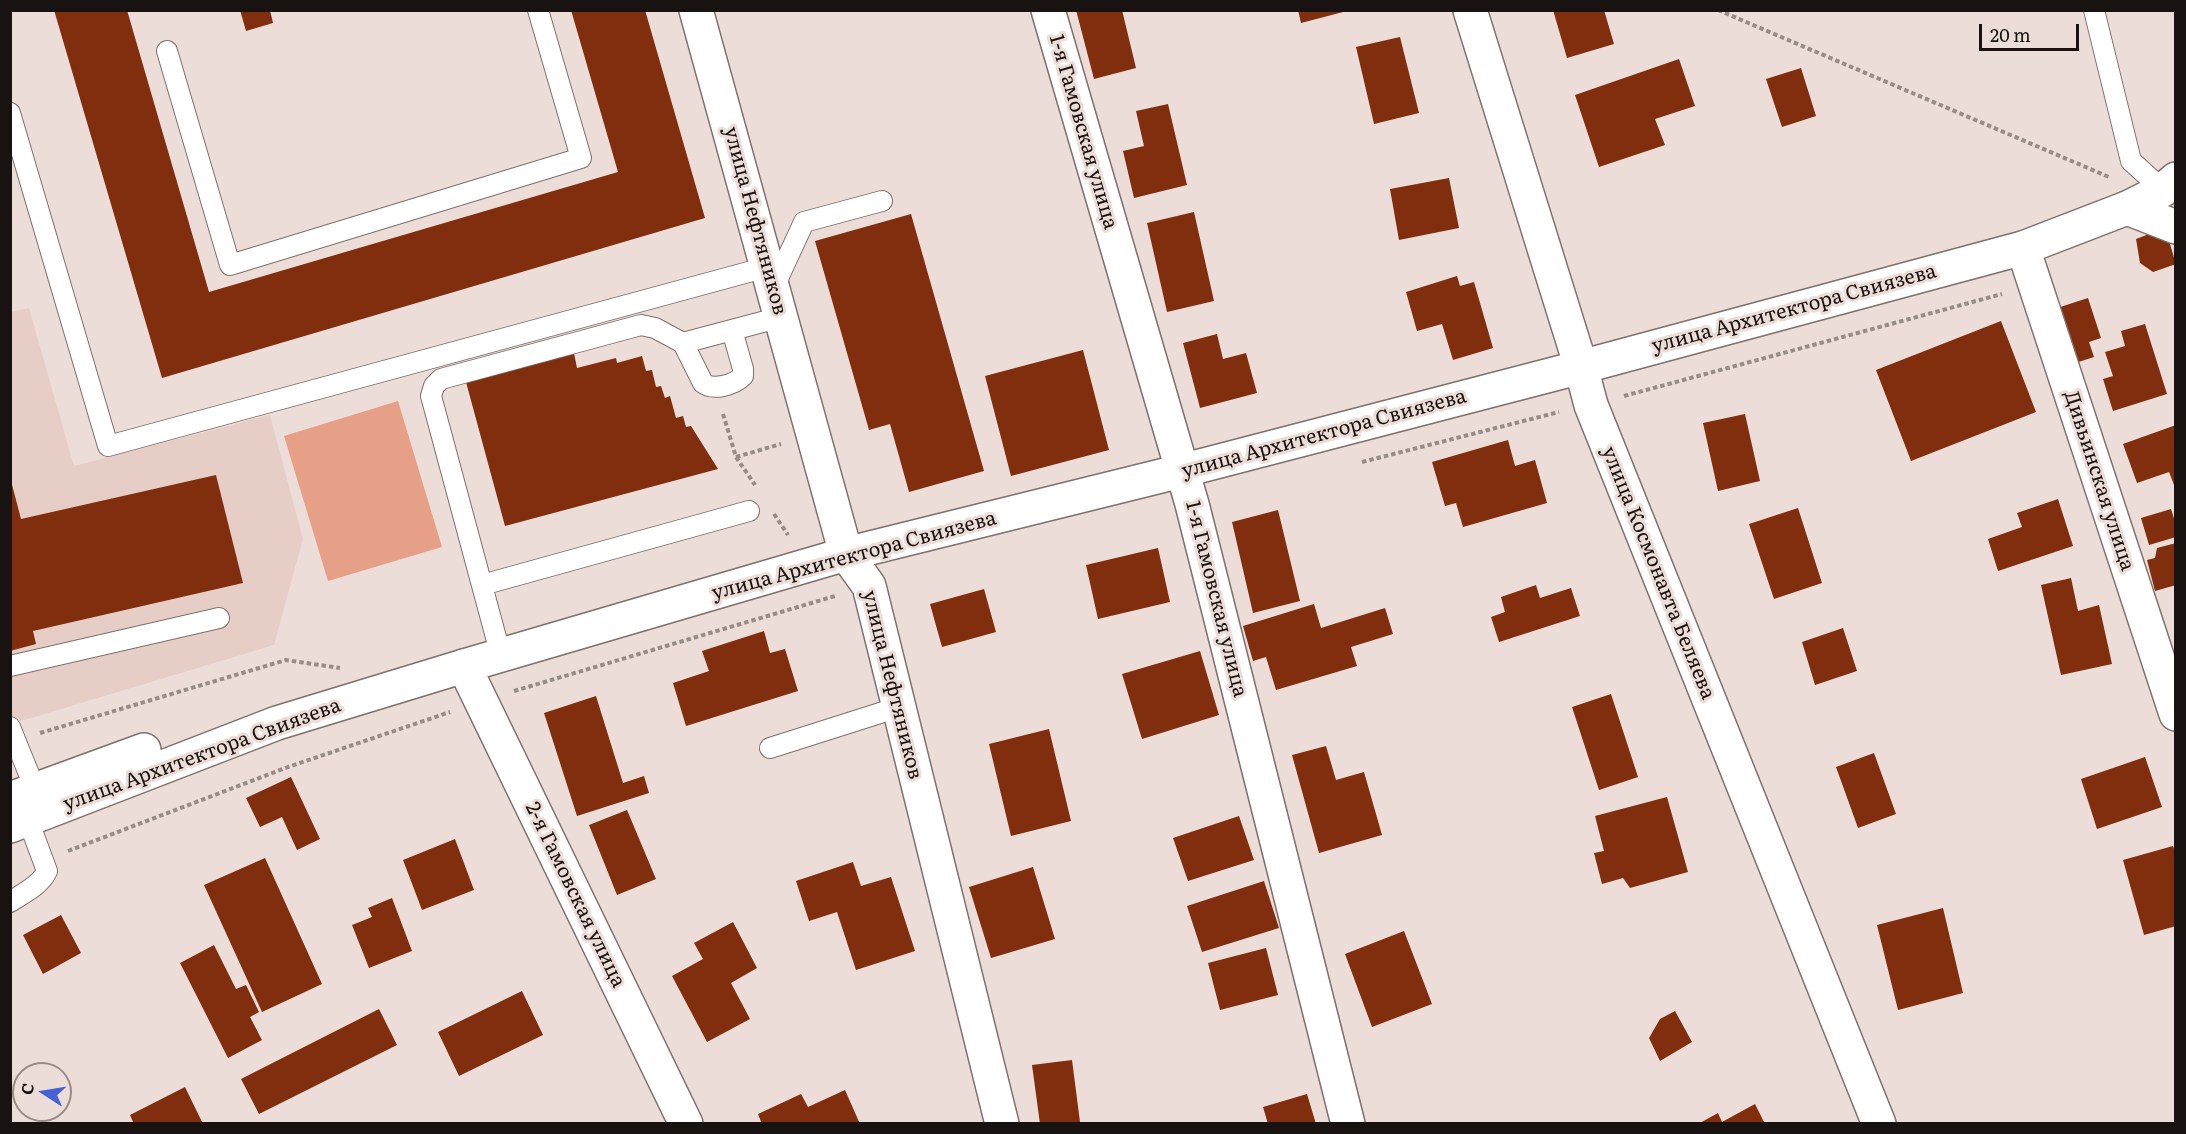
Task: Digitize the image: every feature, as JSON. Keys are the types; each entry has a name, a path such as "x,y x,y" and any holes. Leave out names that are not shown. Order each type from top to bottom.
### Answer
{"street":[{"name":"улица Нефтяников","path":"696,10 846,554 869,586 1002,1124"},
{"name":"1-я Гамовская улица","path":"1048,10 1195,516 1348,1124"},
{"name":"улица Космонавта Беляева","path":"1470,10 1591,405 1879,1124"},
{"name":"улица Архитектора Свиязева","path":"21,805 464,666 846,554 1181,471 1581,367 2023,248 2127,208 2169,184"},
{"path":"2127,208 2175,227"},
{"name":"Дивьинская улица","path":"2023,248 2175,714"},
{"name":"2-я Гамовская улица","path":"464,666 686,1124"}],"lane":[{"path":"167,51 230,265 581,158 538,10"},
{"path":"2094,10 2131,161 2169,184"},
{"path":"10,113 108,446 774,291"},
{"path":"682,343 732,330 774,291 804,222 882,201"},
{"path":"501,656 431,396 434,386 441,379 641,325 655,328 682,343 703,382 709,387 715,387 738,381 743,376 732,330"},
{"path":"482,585 748,511"},
{"path":"10,666 219,618"},
{"path":"770,748 899,707"},
{"path":"10,902 45,876 47,871 21,805 13,733"}],"path":[{"path":"1718,10 2110,177"},
{"path":"715,387 736,457 756,486"},
{"path":"1352,464 1591,405"},
{"path":"736,457 813,435"},
{"path":"769,505 788,535 791,544"},
{"path":"43,861 288,767 480,701 869,586"},
{"path":"13,733 286,660 345,669"}],"shaded area":[{"path":"29,308 74,466 270,415 303,539 274,645 11,724 10,312"},
{"path":"398,401 442,547 328,581 284,436"}],"building":[{"path":"54,10 127,10 209,292 618,172 571,10 645,10 705,218 162,378"},
{"path":"240,10 270,10 273,23 246,31"},
{"path":"1076,10 1122,10 1136,68 1094,79"},
{"path":"1298,10 1347,10 1347,11 1301,23"},
{"path":"1553,10 1604,10 1614,44 1567,58"},
{"path":"1400,37 1419,113 1374,124 1356,47"},
{"path":"1679,59 1695,106 1655,119 1665,145 1599,167 1575,95"},
{"path":"1801,68 1816,116 1782,127 1766,79"},
{"path":"1168,104 1187,185 1134,198 1123,151 1144,146 1136,111"},
{"path":"1449,178 1459,228 1399,240 1390,189"},
{"path":"1194,212 1214,301 1167,312 1147,223"},
{"path":"911,214 984,471 909,492 890,424 869,430 815,241"},
{"path":"2165,228 2176,264 2153,272 2140,263 2136,239"},
{"path":"1457,276 1460,286 1474,282 1493,348 1453,360 1442,324 1417,331 1406,292"},
{"path":"2088,298 2101,338 2089,342 2094,357 2069,365 2051,310"},
{"path":"2001,321 2036,412 1911,461 1876,370"},
{"path":"2145,324 2167,394 2113,411 2103,379 2113,376 2105,352 2125,346 2121,331"},
{"path":"1217,334 1223,359 1246,353 1257,393 1200,408 1183,343"},
{"path":"1083,350 1109,450 1011,476 985,376"},
{"path":"574,353 577,368 616,358 617,363 642,356 646,371 652,370 656,387 661,386 665,398 670,396 676,418 683,416 686,427 691,426 718,469 505,526 466,382"},
{"path":"1745,414 1760,481 1718,491 1703,423"},
{"path":"2176,425 2176,490 2169,472 2137,483 2123,444"},
{"path":"1508,440 1515,466 1535,460 1547,503 1463,527 1456,503 1445,506 1432,462"},
{"path":"216,475 243,583 33,631 36,644 10,651 10,477 21,519"},
{"path":"2058,499 2073,546 1998,571 1988,539 2022,527 2017,513"},
{"path":"1798,508 1822,583 1774,599 1749,524"},
{"path":"2171,509 2176,525 2176,537 2149,545 2141,518"},
{"path":"1278,510 1300,601 1253,613 1232,522"},
{"path":"2176,543 2176,585 2155,591 2147,560 2155,558 2157,548"},
{"path":"1158,548 1170,602 1098,619 1086,565"},
{"path":"2071,578 2078,611 2099,605 2112,664 2061,675 2041,585"},
{"path":"1536,585 1540,598 1571,588 1580,616 1499,642 1491,617 1505,612 1501,597"},
{"path":"984,589 996,632 942,647 930,604"},
{"path":"1314,604 1321,628 1385,608 1393,634 1351,647 1357,666 1276,690 1266,657 1253,661 1243,626"},
{"path":"1843,628 1857,671 1815,685 1802,642"},
{"path":"764,631 770,653 785,649 798,691 686,726 673,683 709,671 702,651"},
{"path":"1200,651 1219,715 1142,739 1122,674"},
{"path":"1611,694 1638,777 1599,790 1572,707"},
{"path":"596,696 623,783 644,776 649,793 577,816 544,713"},
{"path":"1049,729 1071,821 1011,836 989,744"},
{"path":"1326,746 1336,780 1364,772 1382,835 1319,853 1292,755"},
{"path":"1874,753 1896,814 1858,828 1836,767"},
{"path":"2145,757 2162,807 2097,829 2081,779"},
{"path":"291,777 320,839 297,850 282,817 260,827 246,798"},
{"path":"1667,797 1688,872 1630,888 1623,878 1602,884 1594,853 1604,851 1595,816"},
{"path":"627,810 656,879 617,895 589,825"},
{"path":"1239,816 1254,860 1188,881 1173,838"},
{"path":"455,839 474,890 422,910 403,860"},
{"path":"2173,846 2176,854 2176,926 2144,935 2123,860"},
{"path":"265,858 322,984 262,1012 204,885"},
{"path":"853,862 861,886 891,877 915,951 856,970 837,912 809,921 796,881"},
{"path":"1033,867 1055,939 991,958 969,887"},
{"path":"1264,881 1279,928 1202,952 1187,906"},
{"path":"392,898 412,951 369,968 352,925 372,917 368,908"},
{"path":"1943,908 1963,993 1898,1010 1877,925"},
{"path":"61,915 81,953 43,974 23,935"},
{"path":"733,922 757,968 731,983 750,1019 707,1042 672,976 703,959 694,943"},
{"path":"1404,931 1432,1004 1372,1027 1345,954"},
{"path":"214,945 236,989 246,985 259,1012 250,1017 262,1040 228,1058 180,963"},
{"path":"1266,948 1278,995 1220,1010 1208,963"},
{"path":"522,991 543,1035 459,1076 438,1032"},
{"path":"379,1009 397,1045 259,1114 241,1079"},
{"path":"1675,1011 1692,1042 1660,1061 1649,1038 1660,1019"},
{"path":"1072,1060 1080,1122 1040,1124 1032,1065"},
{"path":"185,1087 203,1124 134,1124 130,1115"},
{"path":"845,1090 860,1124 762,1124 758,1114 801,1094 808,1107"},
{"path":"1307,1094 1316,1124 1268,1124 1263,1107"},
{"path":"1755,1104 1765,1124 1698,1124 1718,1113 1722,1122"}]}
